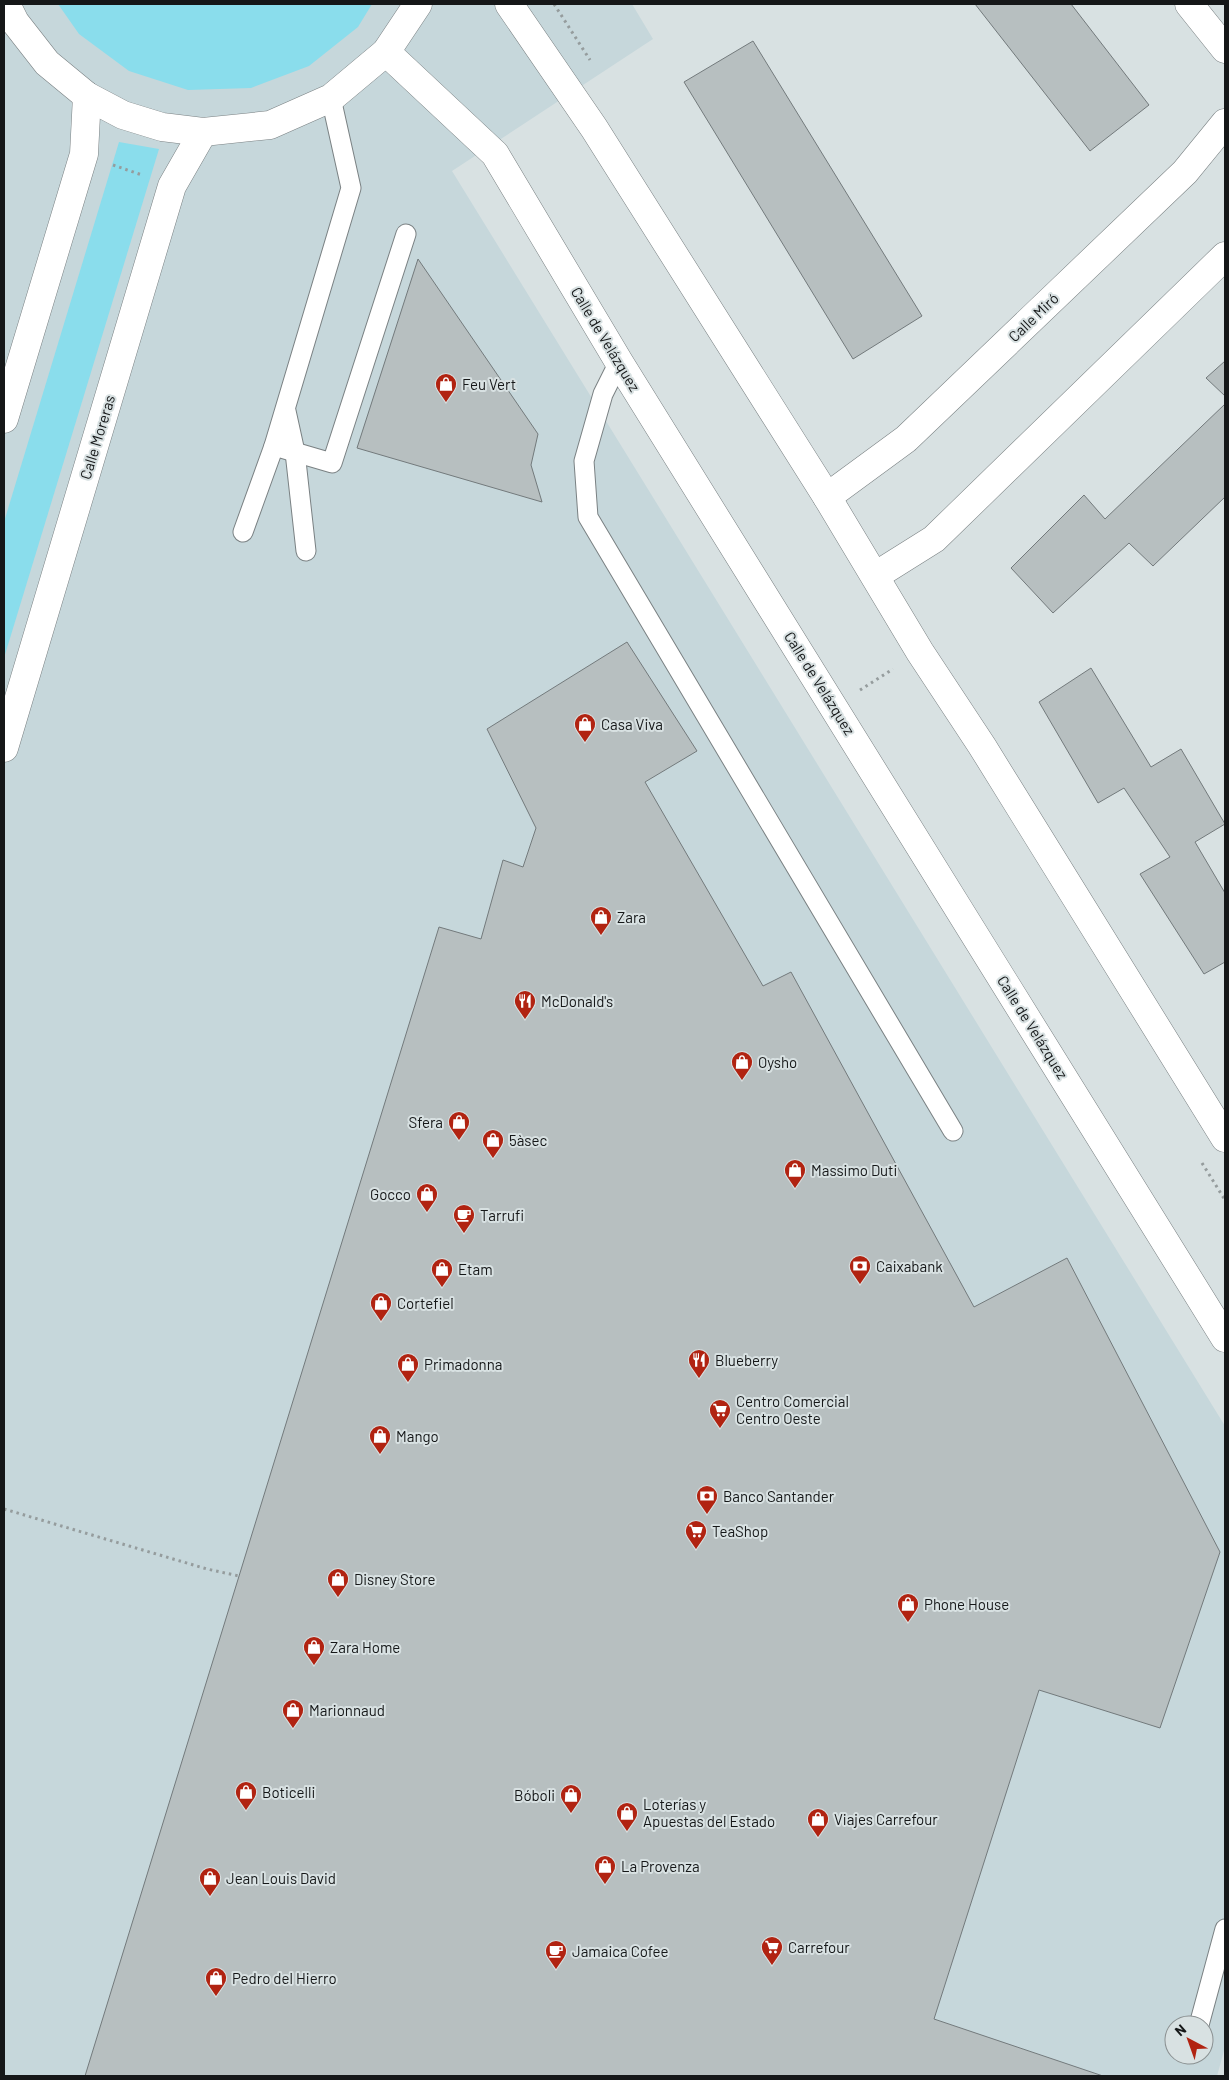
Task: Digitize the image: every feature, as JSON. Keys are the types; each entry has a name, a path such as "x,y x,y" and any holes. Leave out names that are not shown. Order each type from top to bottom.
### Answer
{"street":[{"path":"6,4 14,22 47,63 86,96 123,115 139,120 162,127 203,132 270,125 332,98 386,52 418,4"},
{"path":"509,4 594,128 827,497 920,652 982,746 1225,1138"},
{"path":"1189,4 1225,49"},
{"name":"Calle de Velázquez","path":"386,52 495,154 619,362 1225,1338"},
{"path":"4,419 84,154 86,96"},
{"name":"Calle Miró","path":"827,497 906,439 1185,172 1225,123"},
{"name":"Calle Moreras","path":"4,748 172,186 203,132"},
{"path":"875,576 934,539 1225,256"}],"lane":[{"path":"243,532 274,446 351,188 332,98"},
{"path":"274,446 332,463 406,234"},
{"path":"619,362 602,394 584,462 588,517 953,1131"},
{"path":"285,409 295,452 306,551"},
{"path":"1202,2015 1225,1929"}],"path":[{"path":"84,154 172,186"},
{"path":"834,706 920,652"},
{"path":"4,1509 207,1569 239,1576"}],"shaded area":[{"path":"4,4 632,4 653,39 452,171 1225,1426 1225,2047 1217,2076 4,2076"},
{"path":"58,4 372,4 358,27 309,66 251,88 188,90 129,71 79,34"},
{"path":"119,142 159,149 4,658 4,522"}],"building":[{"path":"975,4 1071,4 1149,105 1090,151"},
{"path":"753,41 922,316 853,359 684,82"},
{"path":"418,259 538,434 531,465 542,502 357,448"},
{"path":"1225,361 1225,396 1206,378"},
{"path":"1225,404 1225,497 1153,566 1129,543 1053,613 1011,568 1084,495 1105,519"},
{"name":"Centro Comercial Centro Oeste","path":"627,642 697,751 645,782 763,986 791,972 974,1307 1067,1258 1220,1552 1160,1728 1039,1690 934,2019 1103,2076 85,2076 439,927 481,939 503,860 523,867 536,828 487,729"},
{"path":"1091,668 1151,767 1181,749 1225,824 1195,842 1225,893 1225,962 1204,974 1140,874 1170,857 1124,788 1098,803 1039,702"}],"place":[{"name":"Feu Vert","path":"446,403"},
{"name":"Casa Viva","path":"585,743"},
{"name":"Zara","path":"601,936"},
{"name":"McDonald's","path":"525,1020"},
{"name":"Oysho","path":"742,1081"},
{"name":"Sfera","path":"459,1141"},
{"name":"5àsec","path":"493,1159"},
{"name":"Massimo Duti","path":"795,1189"},
{"name":"Gocco","path":"427,1213"},
{"name":"Tarrufi","path":"464,1234"},
{"name":"Caixabank","path":"860,1285"},
{"name":"Etam","path":"442,1288"},
{"name":"Cortefiel","path":"381,1322"},
{"name":"Blueberry","path":"699,1379"},
{"name":"Primadonna","path":"408,1383"},
{"name":"Centro Comercial Centro Oeste","path":"720,1429"},
{"name":"Mango","path":"380,1455"},
{"name":"Banco Santander","path":"707,1515"},
{"name":"TeaShop","path":"696,1550"},
{"name":"Disney Store","path":"338,1598"},
{"name":"Phone House","path":"908,1623"},
{"name":"Zara Home","path":"314,1666"},
{"name":"Marionnaud","path":"293,1729"},
{"name":"Boticelli","path":"246,1811"},
{"name":"Bóboli","path":"571,1814"},
{"name":"Loterías y Apuestas del Estado","path":"627,1832"},
{"name":"Viajes Carrefour","path":"818,1838"},
{"name":"La Provenza","path":"605,1885"},
{"name":"Jean Louis David","path":"210,1897"},
{"name":"Carrefour","path":"772,1966"},
{"name":"Jamaica Cofee","path":"556,1970"},
{"name":"Pedro del Hierro","path":"216,1997"}]}
